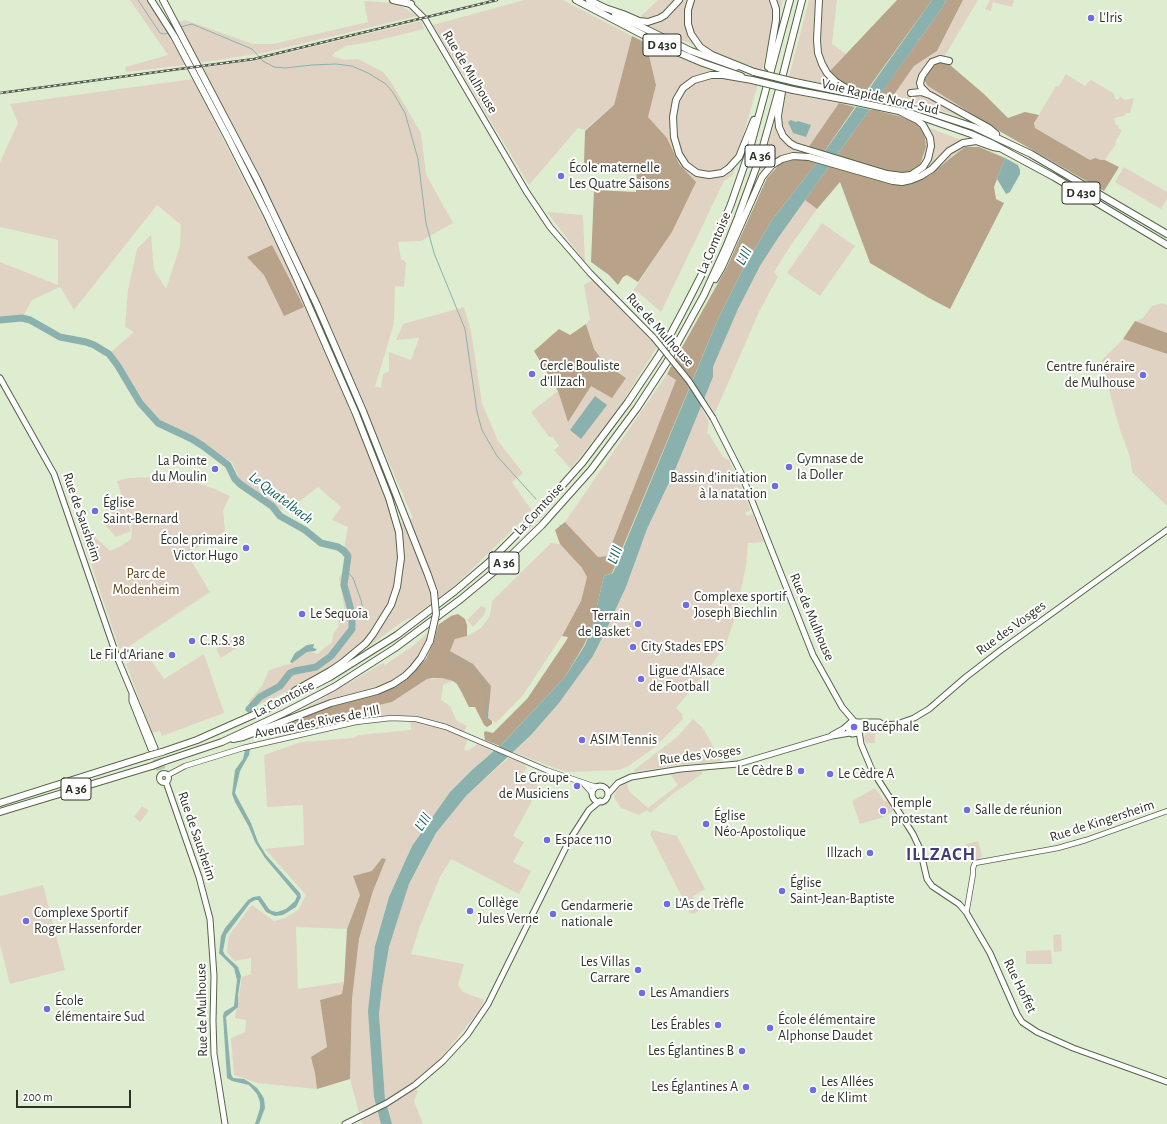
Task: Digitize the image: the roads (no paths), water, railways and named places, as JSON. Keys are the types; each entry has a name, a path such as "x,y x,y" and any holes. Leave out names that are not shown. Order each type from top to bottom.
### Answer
{"highway":[{"path":"151,0 174,36 270,221 312,312 356,414 389,498 399,532 401,558 396,590 391,605 382,621 366,643 355,654 330,671 296,690 278,704"},
{"path":"163,0 257,180 314,298 362,411 429,578 434,592 436,614 430,641 422,658 405,676 393,684 376,691 331,703 243,737 222,742"},
{"path":"393,0 409,2"},
{"name":"Voie Rapide Nord-Sud","path":"576,0 670,49 703,63 752,80 793,90 913,114 952,127 991,143 1054,177 1167,245"},
{"name":"Voie Rapide Nord-Sud","path":"589,0 690,51 728,65 795,82 907,105 974,127 1000,138 1030,154 1167,234"},
{"path":"602,7 639,21 648,22 665,15 679,0"},
{"path":"691,0 688,10 688,24 700,47 712,55 754,72"},
{"path":"766,86 776,20 776,9 773,0"},
{"name":"La Comtoise","path":"0,803 162,752 226,728 278,704 330,677 374,650 455,591 512,540 559,491 628,402 656,360 695,289 723,225 749,152 762,99 790,0"},
{"name":"La Comtoise","path":"0,812 152,766 222,742 300,705 334,687 379,659 426,626 496,570 533,534 566,499 615,439 663,368 704,295 738,217 757,164 780,86 802,0"},
{"path":"819,0 817,40 820,59 831,78 855,94"},
{"path":"800,10 779,105 778,122 780,132 786,140 795,146 893,181 907,181 916,179 926,173 950,151 963,143 976,142 999,148"},
{"path":"930,95 921,87 920,83 922,76 932,62 940,59 950,60"},
{"path":"752,80 711,75 694,80 683,88 678,95 675,104 673,126 677,148 683,162 694,171 705,175 718,174 729,168 741,153 762,99"},
{"path":"911,93 921,92 930,95 989,128 1000,138"},
{"path":"704,295 722,267 762,177 772,165 782,159 793,156 803,156 861,170 902,176 916,172 926,163 931,150 931,142 928,133 921,123 901,112"}],"main road":[{"name":"Rue de Mulhouse","path":"409,2 424,19 526,191 550,227 590,273 654,338 689,381 713,418 741,472 813,655 852,723"},
{"name":"Rue de Sausheim","path":"0,378 56,478 116,652 132,695 136,700 153,749"},
{"name":"Rue des Vosges","path":"345,1124 388,1103 404,1093 423,1079 443,1061 467,1035 488,1004 569,841 589,810 596,787 618,783 631,777 658,772 738,764 832,736 851,733 856,734 868,726 905,722 929,709 966,677 1001,650 1167,530"},
{"name":"Rue des Vosges","path":"832,736 852,723 879,722 885,725"},
{"path":"852,723 860,725 861,744 848,730 852,723"},
{"name":"Rue Hoffet","path":"861,744 878,782 913,834 920,849 927,879 932,886 959,904 966,912 990,953 1022,1022 1037,1032 1072,1048 1167,1082"},
{"name":"Rue de Sausheim","path":"163,772 160,781 166,782 192,855 205,898"},
{"path":"163,772 169,779 166,782"},
{"name":"Rue des Vosges","path":"589,810 600,801 605,800 608,794 618,783"},
{"path":"604,786 607,789 608,794"},
{"path":"593,796 600,801"},
{"name":"Rue de Mulhouse","path":"205,898 210,918 213,970 215,1066 225,1124"}],"street":[{"name":"Avenue des Rives de l'Ill","path":"163,772 243,748 356,722 391,718 416,719 446,727 546,770 596,787"},
{"name":"Avenue des Rives de l'Ill","path":"583,783 593,796"},
{"name":"Rue de Kingersheim","path":"966,912 973,874 973,865 1058,848 1167,811"}],"water":[{"name":"L'Ill","path":"932,0 946,0 942,8 778,238 760,266 738,309 713,367 713,377 675,470 647,529 626,587 593,656 559,703 531,735 466,796 436,833 409,884 389,947 382,988 379,1014 385,1099 392,1124 381,1124 374,1097 368,1011 375,946 389,897 412,846 450,792 472,770 503,743 565,677 585,645 592,627 604,576 613,573 718,319 742,271 772,220 815,165"},
{"path":"791,120 811,125 806,137 793,133 788,122"},
{"path":"1005,158 1018,165 1020,170 1020,174 1010,192 1006,194 997,179"},
{"path":"595,396 607,405 581,439 570,430"},
{"path":"314,644 313,648 317,649 315,651 307,652 292,663 290,662 295,653 307,645"},
{"path":"250,749 249,755 240,771 235,793 251,823 258,842 266,855 300,893 301,897 296,907 283,915 275,916 266,912 258,900 250,903 226,935 223,951 225,955 238,967 241,976 238,1007 226,1017 231,1074 233,1078 244,1079 249,1082 257,1088 262,1095 265,1108 259,1124 255,1124 260,1108 260,1102 257,1094 249,1085 232,1081 227,1078 223,1016 224,1012 234,1006 237,980 234,968 219,953 221,936 225,928 248,900 253,897 260,896 269,909 277,912 286,909 295,901 297,896 265,858 255,842 232,794 235,770 243,759 245,750"}],"waterway":[{"path":"138,0 160,33 169,33"},
{"path":"181,27 192,24 252,49 263,61 274,67 285,68 336,64 352,66 368,73 386,84 394,94 405,113 418,159 426,223 434,253 465,329 477,412 482,430 497,456 536,499"},
{"name":"Le Quatelbach","path":"0,320 22,318 30,320 60,337 86,342 109,354 140,403 158,423 192,439 203,446 228,465 235,479 240,484 272,506 280,516 305,530 321,543 338,547 348,556 344,585 352,614 352,629 331,656 316,667 290,673 280,686 260,697 249,709"},
{"path":"560,525 604,576"},
{"path":"346,570 353,578 361,600 363,611 368,615"},
{"path":"450,658 467,666 482,680 485,688 487,721"}],"tunnel":[{"path":"156,751 163,769"},
{"path":"153,752 159,770"}],"railway":[{"path":"0,93 254,59 497,0"}],"place":[{"name":"L'Iris","path":"1091,18"},
{"name":"École maternelle Les Quatre Saisons","path":"561,176"},
{"name":"Cercle Bouliste d'Illzach","path":"532,374"},
{"name":"Centre funéraire de Mulhouse","path":"1143,375"},
{"name":"Gymnase de la Doller","path":"789,467"},
{"name":"La Pointe du Moulin","path":"215,469"},
{"name":"Bassin d'initiation à la natation","path":"775,486"},
{"name":"Église Saint-Bernard","path":"95,511"},
{"name":"École primaire Victor Hugo","path":"246,548"},
{"name":"Complexe sportif Joseph Biechlin","path":"686,605"},
{"name":"Le Sequoïa","path":"302,614"},
{"name":"Terrain de Basket","path":"638,624"},
{"name":"C.R.S. 38","path":"192,641"},
{"name":"City Stades EPS","path":"633,647"},
{"name":"Le Fil d'Ariane","path":"172,655"},
{"name":"Ligue d'Alsace de Football","path":"641,679"},
{"name":"Bucéphale","path":"854,727"},
{"name":"ASIM Tennis","path":"582,740"},
{"name":"Le Cèdre B","path":"801,771"},
{"name":"Le Cèdre A","path":"830,774"},
{"name":"Le Groupe de Musiciens","path":"577,786"},
{"name":"Salle de réunion","path":"967,810"},
{"name":"Temple protestant","path":"883,811"},
{"name":"Église Néo-Apostolique","path":"706,824"},
{"name":"Espace 110","path":"547,840"},
{"name":"Illzach","path":"870,853"},
{"name":"Église Saint-Jean-Baptiste","path":"782,891"},
{"name":"L'As de Trèfle","path":"667,904"},
{"name":"Collège Jules Verne","path":"470,911"},
{"name":"Gendarmerie nationale","path":"553,914"},
{"name":"Complexe Sportif Roger Hassenforder","path":"26,921"},
{"name":"Les Villas Carrare","path":"638,970"},
{"name":"Les Amandiers","path":"642,993"},
{"name":"École élémentaire Sud","path":"47,1009"},
{"name":"Les Érables","path":"718,1025"},
{"name":"École élémentaire Alphonse Daudet","path":"770,1028"},
{"name":"Les Églantines B","path":"742,1051"},
{"name":"Les Églantines A","path":"746,1087"},
{"name":"Les Allées de Klimt","path":"813,1090"}],"district":[{"name":"ILLZACH","path":"941,855"}],"park label":[{"name":"Parc de Modenheim","path":"146,582"}]}
